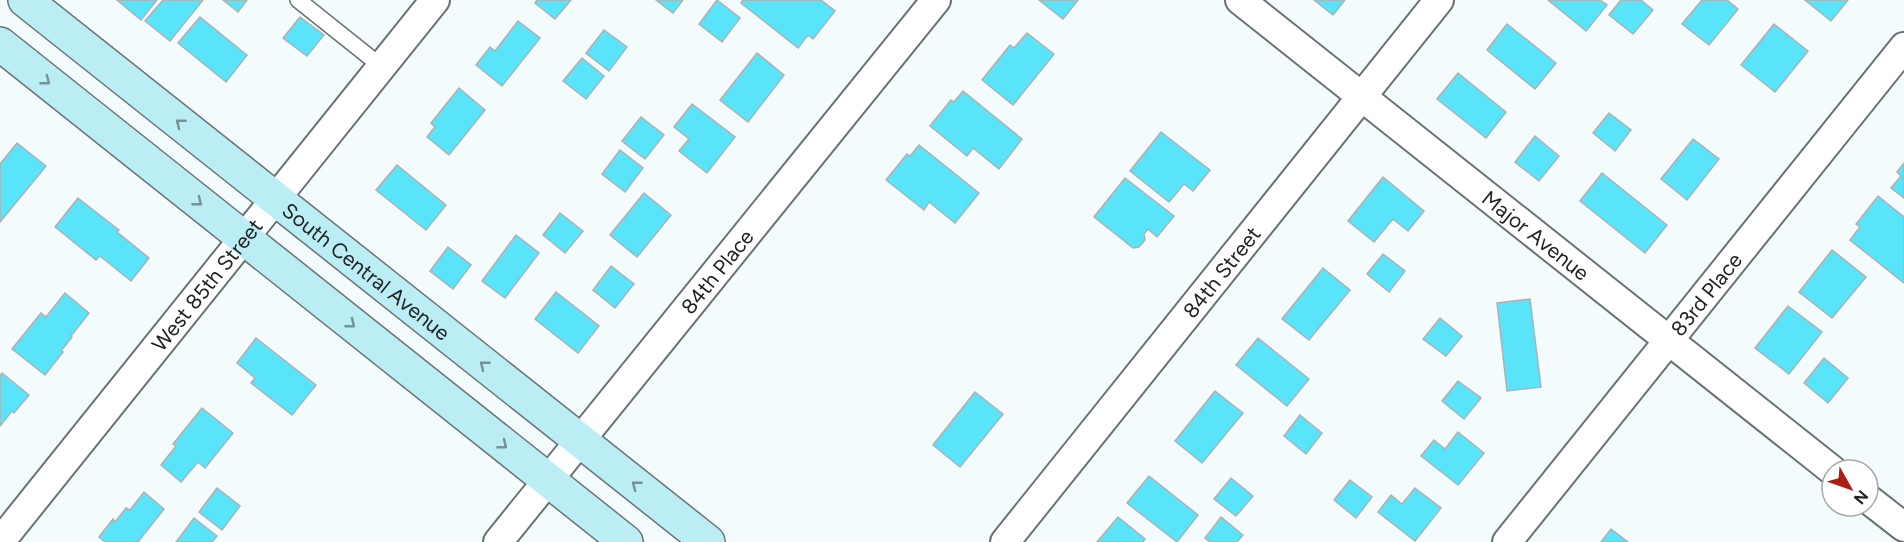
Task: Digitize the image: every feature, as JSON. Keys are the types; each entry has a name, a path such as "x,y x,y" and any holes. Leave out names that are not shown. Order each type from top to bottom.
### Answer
{"street":[{"name":"South Central Avenue","path":"25,0 708,542"},
{"name":"West 85th Street","path":"0,542 435,0"},
{"name":"84th Place","path":"498,542 936,0"},
{"name":"Major Avenue","path":"1240,0 1820,460"},
{"name":"84th Street","path":"1005,542 1439,0"},
{"path":"0,44 626,542"},
{"name":"83rd Place","path":"1507,542 1904,47"},
{"path":"1880,508 1904,527"}],"lane":[{"path":"298,0 382,67"}],"building":[{"path":"117,0 157,0 141,20"},
{"path":"163,0 203,0 170,41 145,21"},
{"path":"223,0 247,0 238,12"},
{"path":"537,0 571,0 555,19 535,3"},
{"path":"656,0 683,0 673,13"},
{"path":"717,0 740,18 722,42 699,24"},
{"path":"743,0 821,0 835,11 813,39 808,35 798,48 741,3"},
{"path":"1039,0 1078,0 1063,19"},
{"path":"1314,0 1345,0 1333,15"},
{"path":"1548,0 1600,0 1607,5 1586,31"},
{"path":"1621,0 1641,0 1653,10 1633,34 1609,15"},
{"path":"1702,0 1727,0 1738,9 1709,45 1682,24"},
{"path":"1805,0 1848,0 1831,21"},
{"path":"200,17 247,55 226,82 178,43"},
{"path":"300,17 324,35 307,56 283,38"},
{"path":"518,21 540,38 502,86 476,65 490,47 495,51"},
{"path":"1507,24 1556,63 1535,89 1487,50"},
{"path":"1774,24 1808,51 1775,92 1741,65"},
{"path":"604,30 627,47 609,71 586,53"},
{"path":"1027,33 1054,54 1013,105 982,80 1010,45 1014,48"},
{"path":"757,53 784,75 748,122 720,100"},
{"path":"582,58 604,76 586,99 563,81"},
{"path":"1458,73 1506,112 1486,138 1437,99"},
{"path":"459,88 485,110 449,155 427,137 435,127 431,123"},
{"path":"963,91 1022,139 999,169 973,148 967,156 930,126 951,100 954,102"},
{"path":"692,104 735,137 707,173 679,151 689,139 674,127"},
{"path":"1609,113 1631,130 1615,151 1593,133"},
{"path":"641,117 664,135 645,159 622,141"},
{"path":"1161,132 1210,170 1193,191 1184,184 1169,202 1130,171"},
{"path":"1535,136 1559,156 1539,181 1515,162"},
{"path":"1693,139 1719,159 1687,200 1661,179"},
{"path":"17,143 46,166 0,222 0,164"},
{"path":"919,145 979,193 955,223 929,202 924,210 886,180 907,154 910,156"},
{"path":"620,150 643,168 625,192 602,174"},
{"path":"1904,163 1904,198 1891,188 1901,176 1897,172"},
{"path":"397,165 446,205 426,230 376,190"},
{"path":"1602,173 1667,225 1645,253 1580,201"},
{"path":"1383,177 1424,211 1408,231 1393,219 1374,242 1348,221"},
{"path":"1125,178 1174,216 1157,237 1148,229 1144,234 1145,240 1139,247 1133,248 1094,217"},
{"path":"644,193 671,215 637,257 610,235"},
{"path":"1878,196 1904,217 1904,283 1850,240 1860,227 1856,224"},
{"path":"78,198 119,230 117,232 149,258 131,281 100,256 96,260 55,227"},
{"path":"560,213 583,231 565,253 543,235"},
{"path":"516,235 539,253 505,298 482,281"},
{"path":"448,247 471,265 453,289 430,271"},
{"path":"1832,250 1866,277 1832,318 1799,292"},
{"path":"1383,254 1405,271 1389,292 1367,274"},
{"path":"611,266 634,284 615,308 593,290"},
{"path":"1323,268 1350,290 1309,340 1282,319"},
{"path":"556,292 599,326 578,353 535,319"},
{"path":"65,293 89,313 45,375 12,349 41,313 46,317"},
{"path":"1530,299 1541,387 1507,391 1497,303"},
{"path":"1788,306 1822,332 1789,374 1755,348"},
{"path":"1440,318 1462,336 1446,356 1423,339"},
{"path":"256,338 316,385 292,415 251,383 255,378 237,363"},
{"path":"1258,338 1309,379 1287,406 1236,365"},
{"path":"1824,358 1848,378 1828,403 1804,383"},
{"path":"2,373 29,395 0,426 0,376"},
{"path":"1458,381 1481,398 1464,419 1442,401"},
{"path":"1215,391 1243,413 1202,463 1175,441"},
{"path":"975,392 1003,414 960,467 933,445"},
{"path":"202,408 233,433 205,468 198,462 181,482 161,465 176,446 173,444"},
{"path":"1300,415 1322,433 1306,454 1284,436"},
{"path":"1458,432 1484,453 1458,485 1421,456 1434,440 1445,449"},
{"path":"1149,476 1198,515 1177,542 1127,503"},
{"path":"1231,478 1253,496 1236,516 1214,499"},
{"path":"1350,480 1372,497 1356,518 1334,500"},
{"path":"217,488 240,506 222,530 199,512"},
{"path":"1415,488 1441,508 1415,541 1378,512 1391,495 1402,504"},
{"path":"144,492 164,509 138,542 105,542 99,537 113,519 115,522 126,508 130,510"},
{"path":"1118,517 1145,539 1143,542 1097,542"},
{"path":"1221,517 1243,535 1237,542 1210,542 1205,538"},
{"path":"194,518 217,536 212,542 176,542"},
{"path":"1611,529 1628,542 1601,542"}]}
